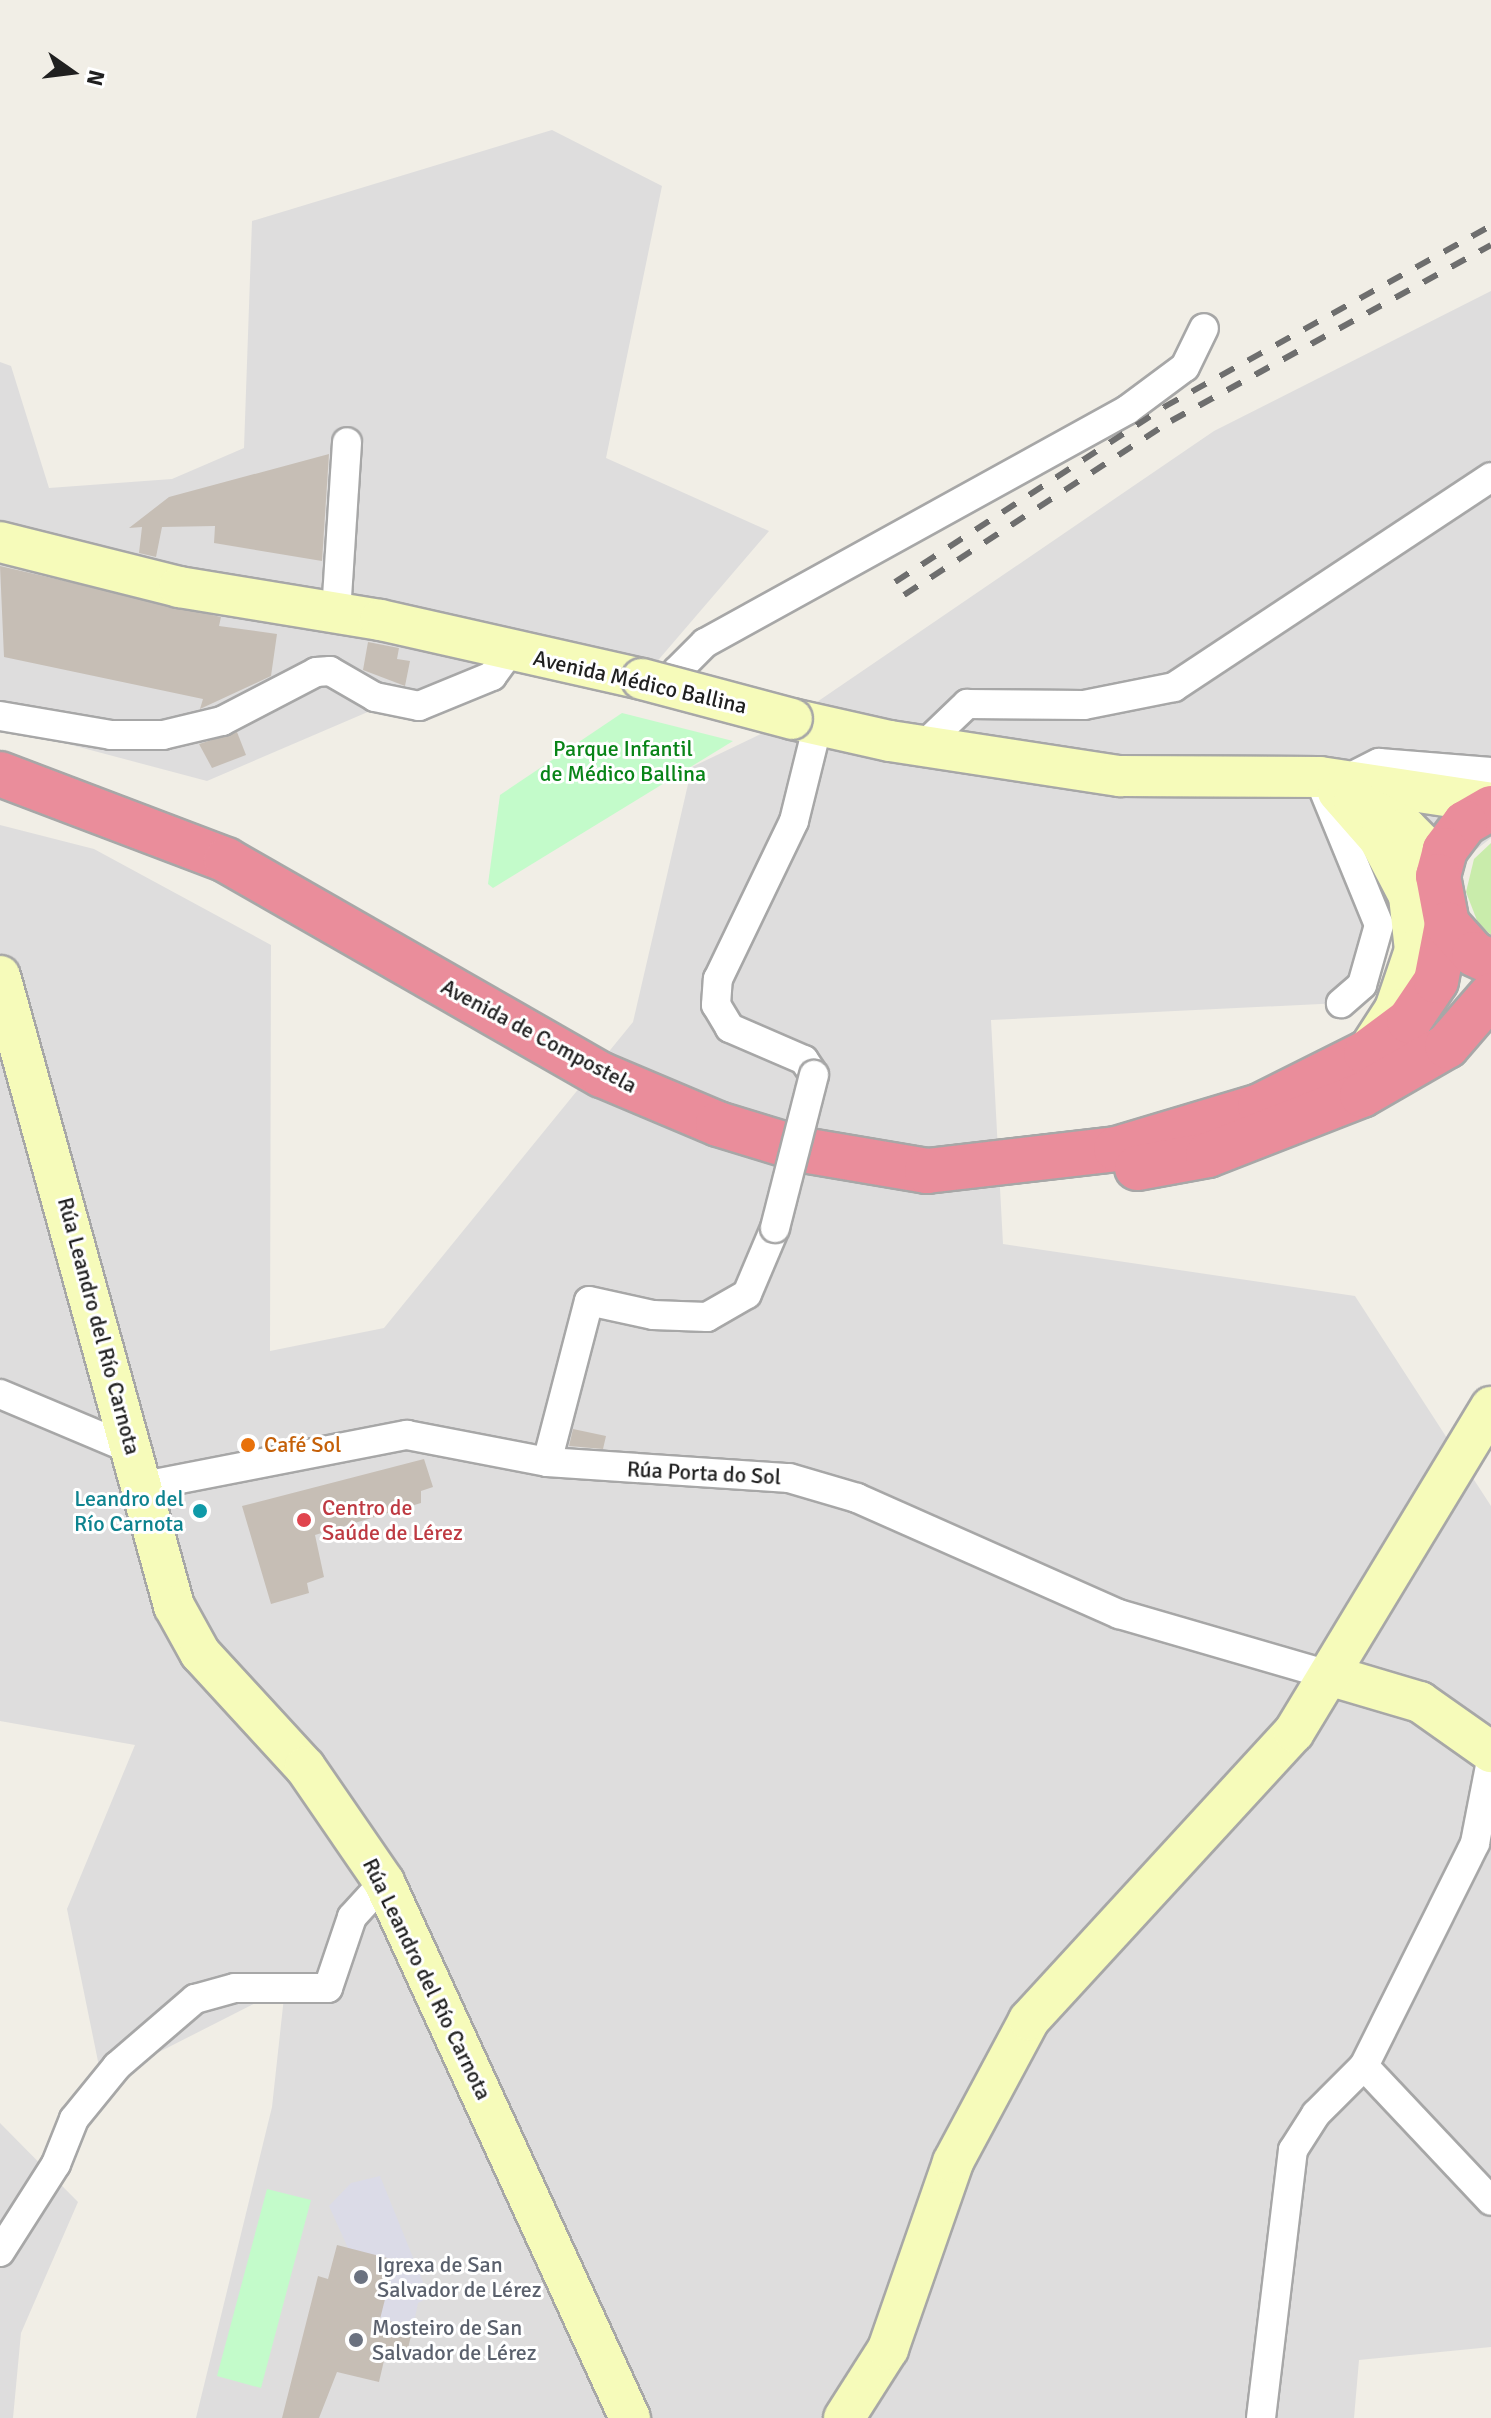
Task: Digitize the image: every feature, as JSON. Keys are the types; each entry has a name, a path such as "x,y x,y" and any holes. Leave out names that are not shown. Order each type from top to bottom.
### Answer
{"highway":[{"name":"Avenida de Compostela","path":"0,774 226,860 602,1075 718,1124 803,1150 927,1171 1116,1149 1260,1106 1366,1053 1409,1021 1436,981 1447,924"},
{"path":"1491,805 1465,823 1445,850 1438,876 1447,924 1474,954 1491,962"},
{"path":"927,1171 1117,1172 1208,1155 1362,1095 1447,1046 1491,995"}],"street":[{"path":"657,683 677,671 705,643 1127,410 1185,367 1204,328"},
{"path":"336,613 347,442"},
{"path":"923,746 967,704 1084,705 1174,687 1491,477"},
{"name":"Avenida Médico Ballina","path":"0,542 179,587 336,613 657,683 805,722 923,746 1120,776 1323,784 1491,805"},
{"path":"0,716 111,735 163,735 222,721 316,672 330,671 375,697 419,706 492,676 510,651"},
{"path":"547,1462 589,1301 653,1315 707,1317 747,1294 775,1228 814,1075 804,1060 730,1028 716,1005 718,979 794,821 805,722"},
{"path":"1323,784 1379,763 1491,772"},
{"path":"1323,784 1379,925 1362,985 1341,1003"},
{"path":"1323,784 1379,839 1409,896 1415,950 1395,1009 1366,1053"},
{"name":"Avenida Médico Ballina","path":"1323,784 1406,828 1428,850 1438,876"},
{"name":"Rúa Leandro del Río Carnota","path":"0,976 138,1468 165,1580 185,1630 305,1767 384,1882 630,2418"},
{"path":"0,1394 138,1468"},
{"path":"844,2418 888,2349 953,2162 1029,2020 1073,1965 1259,1778 1332,1676 1491,1407"},
{"name":"Rúa Porta do Sol","path":"138,1468 407,1435 547,1462 752,1473 825,1486 1119,1614 1332,1676"},
{"path":"1332,1676 1420,1702 1481,1736"},
{"path":"1261,2418 1293,2150 1316,2114 1364,2066 1475,1843 1491,1761"},
{"path":"0,2252 56,2164 74,2119 102,2081 195,1999 235,1988 328,1988 352,1917 384,1882"},
{"path":"1364,2066 1491,2201"}],"shaded area":[{"path":"552,130 662,186 606,458 769,531 642,679 510,651 207,781 0,726 0,362 11,366 49,488 172,479 244,448 252,221"},
{"path":"1491,291 1491,838 1379,925 1341,1003 991,1020 1003,1244 1355,1296 1491,1506 1491,2347 1359,2360 1354,2418 196,2418 272,2107 285,1988 102,2081 67,1909 135,1745 0,1721 0,825 94,849 271,945 270,1351 384,1328 633,1022 692,767 792,719 1214,431"},
{"path":"0,2123 78,2202 21,2333 13,2418 0,2418"},
{"path":"380,2176 429,2297 418,2303 413,2327 380,2319 329,2206 351,2183"}],"green space":[{"name":"Parque Infantil de Médico Ballina","path":"622,713 733,741 493,888 488,884 500,795"},
{"path":"1491,843 1491,935 1478,923 1466,892 1474,859"},
{"path":"267,2189 311,2200 261,2388 217,2376"}],"building":[{"path":"329,454 322,561 214,543 215,526 162,527 156,557 139,553 142,527 129,528 169,497"},
{"path":"0,566 221,617 219,626 277,634 271,676 200,709 203,699 4,657"},
{"path":"368,642 399,648 397,659 410,661 405,686 363,670"},
{"path":"237,732 246,755 212,768 199,744"},
{"path":"573,1429 606,1436 603,1449 569,1446"},
{"name":"Centro de Saúde de Lérez","path":"424,1459 433,1487 421,1491 421,1503 315,1535 324,1577 307,1583 309,1593 271,1604 242,1506"},
{"name":"Mosteiro de San Salvador de Lérez","path":"337,2245 395,2260 380,2319 413,2327 406,2357 386,2352 379,2382 337,2372 319,2418 282,2418 318,2276 328,2279"}],"railway":[{"path":"895,582 1164,407 1491,226"},
{"path":"904,595 1171,421 1491,245"}],"place":[{"name":"Café Sol","path":"248,1445"},
{"name":"Leandro del Río Carnota","path":"200,1511"},
{"name":"Centro de Saúde de Lérez","path":"304,1520"},
{"name":"Igrexa de San Salvador de Lérez","path":"361,2277"},
{"name":"Mosteiro de San Salvador de Lérez","path":"356,2340"}]}
